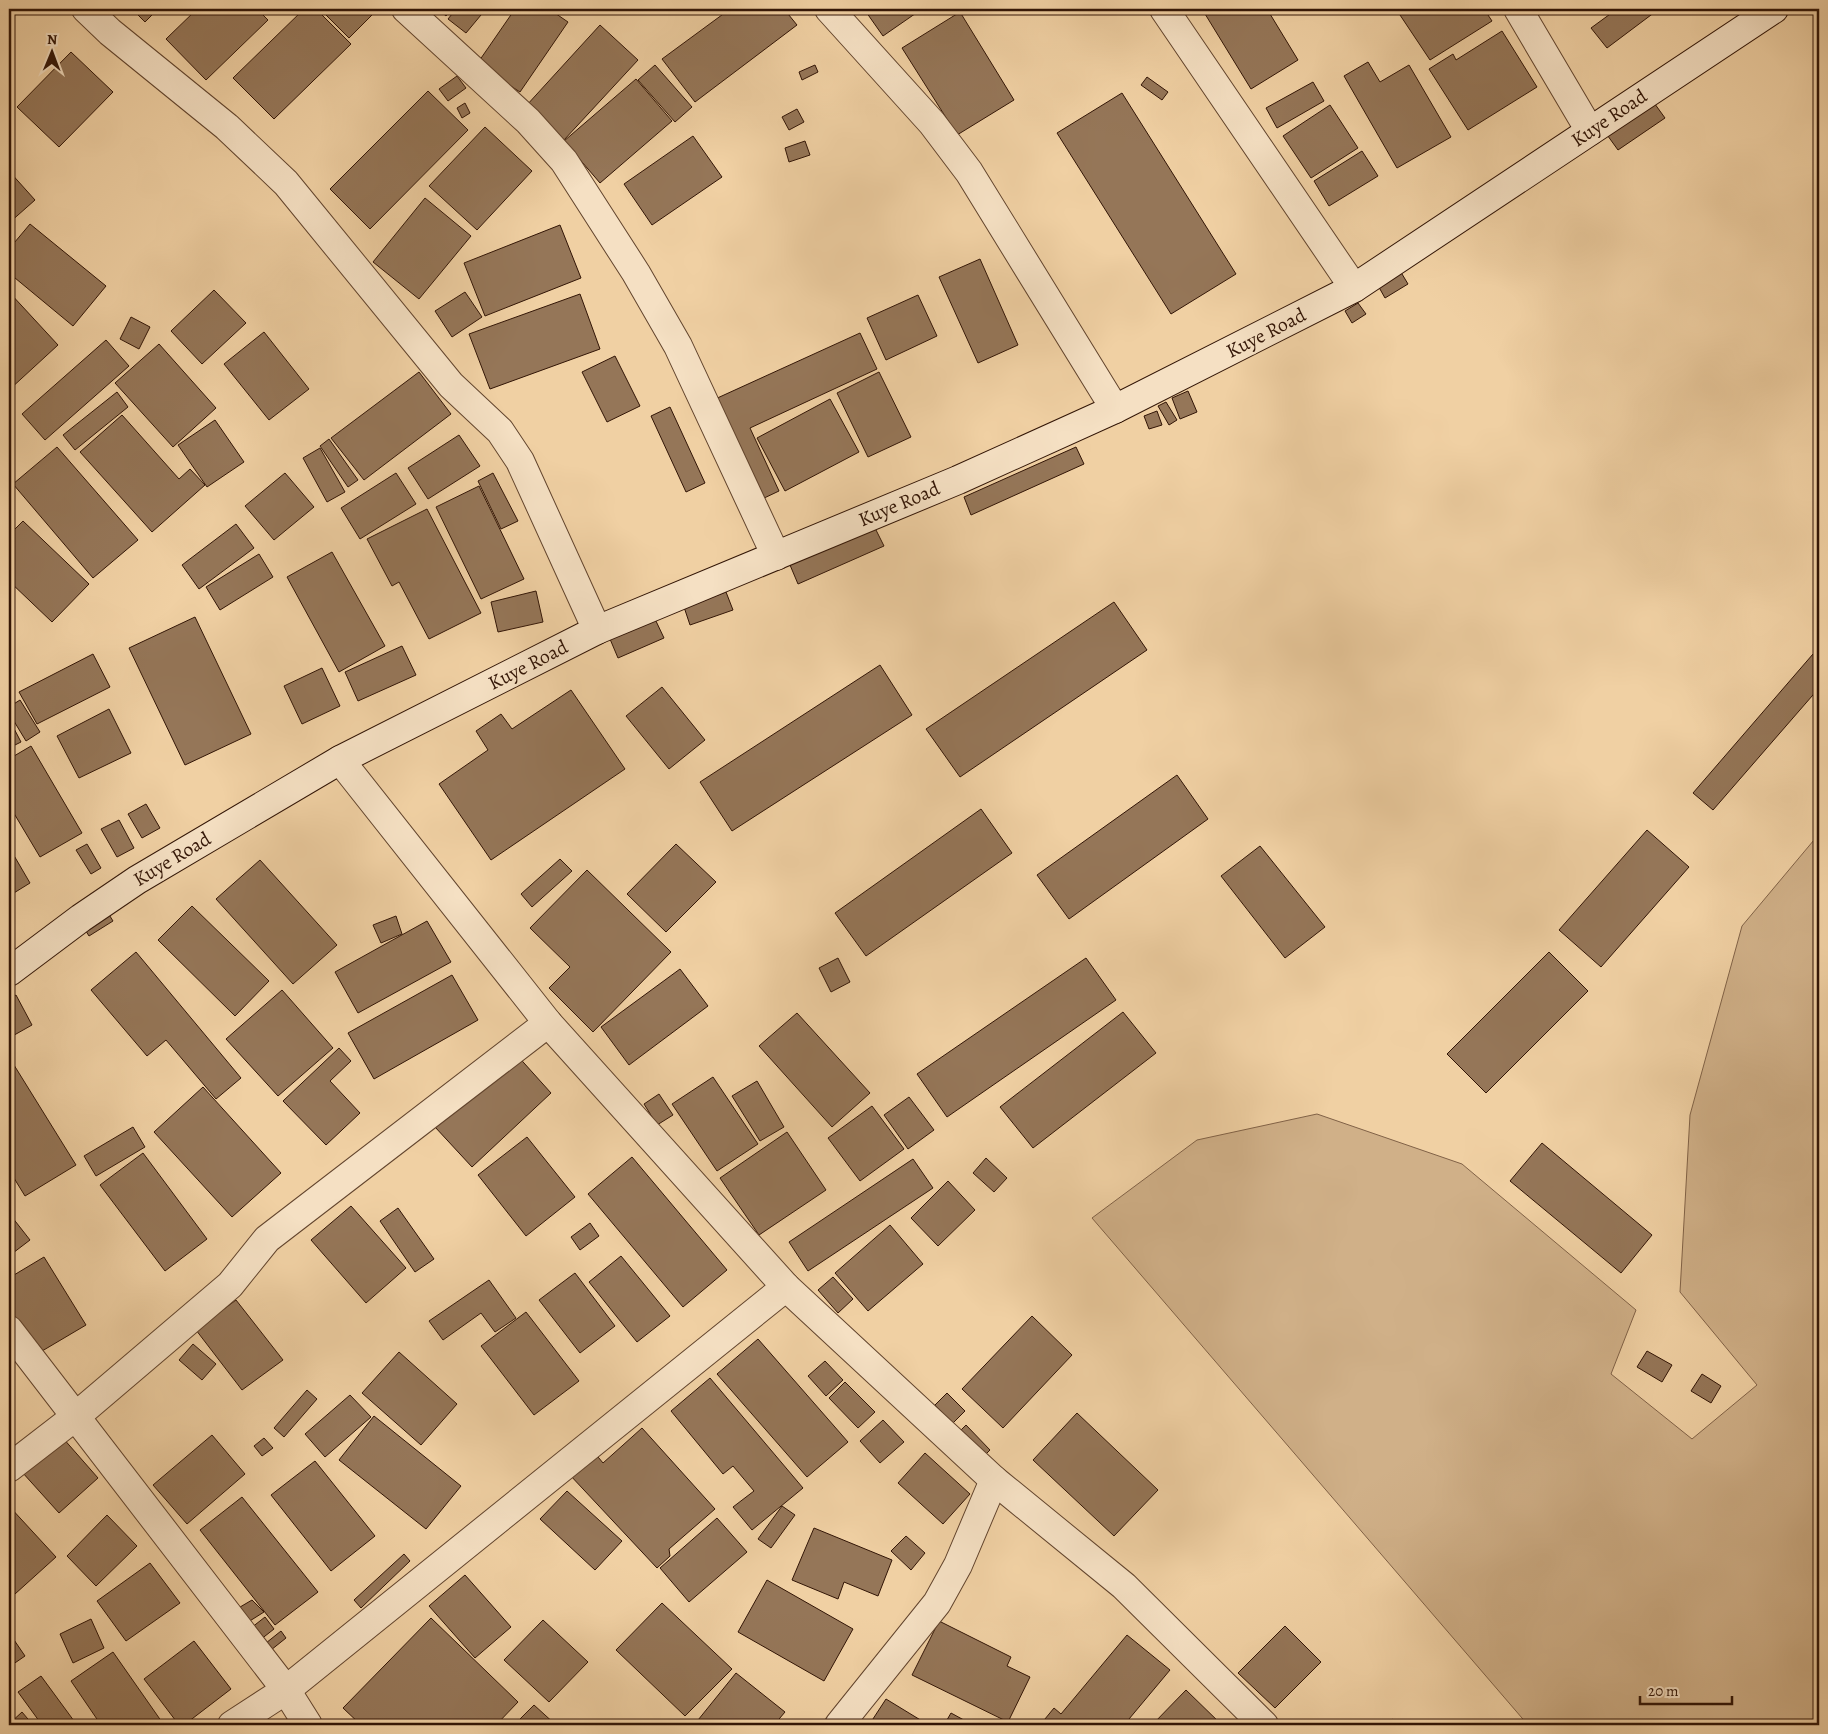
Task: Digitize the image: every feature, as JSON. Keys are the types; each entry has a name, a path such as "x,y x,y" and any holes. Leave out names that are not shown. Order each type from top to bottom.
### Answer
{"street":[{"path":"86,9 110,32 227,127 286,183 451,386 500,432 520,461 597,630"},
{"path":"406,9 528,121 564,161 636,273 678,346 776,556"},
{"path":"1164,9 1354,288"},
{"path":"1518,9 1590,131"},
{"name":"Kuye Road","path":"9,972 81,918 137,880 340,760 597,630 958,480 1115,409 1354,288 1774,9"},
{"path":"838,11 926,116 969,172 1115,409"},
{"path":"340,760 548,1023 786,1287 994,1480 1124,1586 1264,1725"},
{"path":"9,1468 75,1418 230,1285 267,1239 548,1023"},
{"path":"232,1725 286,1690 786,1287"},
{"path":"9,1330 286,1690 308,1725"},
{"path":"839,1725 937,1603 958,1565 994,1480"}],"shaded area":[{"path":"1819,834 1819,1725 1528,1725 1092,1218 1197,1140 1317,1114 1462,1164 1636,1310 1611,1374 1692,1439 1757,1385 1680,1292 1690,1115 1742,926"}],"building":[{"path":"132,9 158,9 145,22"},
{"path":"197,9 257,9 268,20 206,80 166,39"},
{"path":"304,9 316,9 351,44 274,119 233,78"},
{"path":"320,9 365,9 372,15 349,38"},
{"path":"438,9 452,9 446,16"},
{"path":"456,9 486,9 466,33 448,19"},
{"path":"515,9 549,9 568,22 520,92 477,64"},
{"path":"730,9 784,9 797,25 695,102 662,59"},
{"path":"864,9 922,9 883,36"},
{"path":"1202,9 1267,9 1298,60 1251,89"},
{"path":"1396,9 1484,9 1492,21 1430,60"},
{"path":"1617,9 1659,9 1607,48 1591,28"},
{"path":"960,12 1014,100 957,135 902,48"},
{"path":"600,25 638,60 564,140 526,106"},
{"path":"1502,31 1537,87 1468,130 1429,69 1453,54 1456,60"},
{"path":"71,52 113,92 59,147 17,107"},
{"path":"1368,62 1380,82 1409,65 1451,137 1397,168 1344,76"},
{"path":"655,65 692,107 675,122 638,80"},
{"path":"815,65 818,72 802,80 799,72"},
{"path":"457,76 466,88 448,101 439,89"},
{"path":"1147,77 1168,92 1162,100 1141,85"},
{"path":"636,79 672,121 600,183 564,141"},
{"path":"1313,82 1324,101 1277,128 1266,108"},
{"path":"428,91 468,130 370,229 330,189"},
{"path":"1122,93 1236,274 1171,314 1057,133"},
{"path":"1652,100 1665,118 1618,150 1605,132"},
{"path":"465,103 470,113 462,118 457,108"},
{"path":"1330,105 1358,148 1311,178 1283,136"},
{"path":"797,109 804,122 789,130 782,117"},
{"path":"485,127 532,171 477,230 429,186"},
{"path":"693,136 722,177 652,225 624,184"},
{"path":"805,141 810,155 789,162 785,148"},
{"path":"1362,151 1378,176 1329,206 1314,181"},
{"path":"9,171 35,200 9,223"},
{"path":"425,198 471,236 419,299 373,262"},
{"path":"30,224 106,286 73,326 9,273 9,249"},
{"path":"560,225 581,278 485,316 464,263"},
{"path":"980,259 1018,345 978,363 939,277"},
{"path":"1399,269 1408,284 1385,298 1376,282"},
{"path":"214,290 246,323 202,364 171,331"},
{"path":"9,292 58,345 9,390"},
{"path":"465,292 482,317 452,337 435,311"},
{"path":"580,294 600,349 490,389 469,334"},
{"path":"918,295 937,336 886,360 867,318"},
{"path":"1358,303 1366,314 1352,323 1345,311"},
{"path":"131,317 150,327 139,349 120,339"},
{"path":"264,332 309,389 269,420 224,364"},
{"path":"860,333 877,369 750,428 779,491 760,500 713,400"},
{"path":"106,340 129,366 45,440 22,414"},
{"path":"159,344 216,408 173,447 115,383"},
{"path":"615,356 640,406 607,422 582,372"},
{"path":"419,372 451,414 364,480 331,438"},
{"path":"879,372 911,437 868,457 837,393"},
{"path":"1188,391 1197,412 1180,419 1172,398"},
{"path":"117,392 128,407 75,450 63,435"},
{"path":"830,399 859,452 785,491 757,438"},
{"path":"1166,402 1177,420 1169,425 1158,406"},
{"path":"670,407 705,483 686,492 651,416"},
{"path":"1157,411 1162,425 1149,429 1144,416"},
{"path":"122,415 179,479 190,469 205,485 152,532 80,452"},
{"path":"215,420 244,462 207,487 178,445"},
{"path":"459,435 480,466 428,499 408,468"},
{"path":"329,439 358,480 348,487 320,446"},
{"path":"57,447 138,540 93,578 13,484"},
{"path":"1076,447 1084,464 971,515 964,497"},
{"path":"320,448 345,492 327,502 303,458"},
{"path":"285,473 314,507 274,540 245,506"},
{"path":"396,473 416,504 360,539 341,508"},
{"path":"493,473 518,521 501,529 478,481"},
{"path":"479,486 524,579 481,599 436,507"},
{"path":"427,509 481,613 429,639 399,582 392,586 367,539"},
{"path":"23,521 89,584 52,622 9,581 9,535"},
{"path":"236,524 254,548 199,589 182,565"},
{"path":"875,528 884,546 798,584 790,565"},
{"path":"332,552 385,646 339,672 287,577"},
{"path":"259,554 273,577 220,610 206,587"},
{"path":"536,591 543,622 498,632 491,602"},
{"path":"726,592 733,610 690,625 684,607"},
{"path":"1114,602 1147,650 960,777 926,729"},
{"path":"195,617 251,734 185,765 129,648"},
{"path":"655,619 664,638 618,658 610,639"},
{"path":"402,646 416,675 358,701 345,672"},
{"path":"93,654 110,687 37,724 19,692"},
{"path":"1813,654 1819,660 1819,688 1713,810 1693,793"},
{"path":"880,665 912,715 732,831 700,782"},
{"path":"322,668 340,706 302,724 284,686"},
{"path":"662,687 705,740 669,769 626,716"},
{"path":"571,690 625,769 491,860 439,784 488,750 476,731 501,714 512,729"},
{"path":"20,700 40,732 26,741 9,713 9,707"},
{"path":"109,709 131,753 79,778 57,736"},
{"path":"9,719 21,742 9,748"},
{"path":"31,746 82,833 40,857 9,805 9,759"},
{"path":"1177,775 1208,819 1069,919 1037,875"},
{"path":"146,804 160,828 142,838 128,814"},
{"path":"981,809 1012,853 866,956 835,913"},
{"path":"119,820 134,848 117,857 101,829"},
{"path":"1647,830 1689,867 1601,967 1559,930"},
{"path":"87,844 101,868 91,874 76,850"},
{"path":"676,844 716,882 666,932 627,894"},
{"path":"1260,846 1325,927 1285,958 1221,876"},
{"path":"9,847 30,883 9,896"},
{"path":"560,859 572,871 532,907 521,894"},
{"path":"260,860 337,945 293,984 216,899"},
{"path":"587,870 671,952 593,1032 549,988 570,967 530,928"},
{"path":"192,906 269,981 235,1016 158,940"},
{"path":"108,913 113,921 89,936 84,928"},
{"path":"396,916 402,934 381,943 373,925"},
{"path":"427,921 451,962 358,1013 335,972"},
{"path":"136,952 241,1078 216,1099 166,1040 147,1056 91,990"},
{"path":"1549,952 1588,991 1486,1093 1447,1054"},
{"path":"838,958 850,982 831,992 819,968"},
{"path":"1086,958 1116,1000 947,1117 917,1074"},
{"path":"680,969 708,1006 629,1065 601,1027"},
{"path":"452,975 478,1020 374,1079 348,1033"},
{"path":"282,990 333,1048 278,1096 226,1039"},
{"path":"16,995 32,1025 9,1038 9,999"},
{"path":"1123,1012 1156,1053 1033,1148 1000,1107"},
{"path":"797,1013 870,1093 832,1127 759,1046"},
{"path":"339,1048 351,1061 330,1081 360,1113 326,1145 283,1101"},
{"path":"515,1053 551,1093 472,1167 435,1127"},
{"path":"9,1057 76,1165 25,1196 9,1170"},
{"path":"713,1077 758,1144 717,1171 672,1104"},
{"path":"757,1081 784,1127 760,1141 732,1096"},
{"path":"203,1087 281,1173 232,1217 154,1132"},
{"path":"659,1094 673,1115 657,1125 644,1104"},
{"path":"909,1097 934,1130 908,1149 884,1115"},
{"path":"872,1106 904,1149 860,1181 828,1138"},
{"path":"133,1127 145,1147 96,1176 84,1156"},
{"path":"787,1132 826,1190 759,1235 720,1178"},
{"path":"527,1137 575,1197 526,1236 478,1175"},
{"path":"1542,1143 1652,1235 1621,1273 1510,1181"},
{"path":"143,1153 207,1239 165,1271 100,1185"},
{"path":"632,1157 727,1270 683,1307 588,1194"},
{"path":"986,1158 1007,1178 994,1192 973,1173"},
{"path":"913,1159 933,1188 808,1271 789,1242"},
{"path":"948,1181 975,1210 938,1246 911,1218"},
{"path":"351,1206 406,1268 366,1303 311,1240"},
{"path":"398,1208 434,1259 415,1272 380,1221"},
{"path":"12,1217 30,1240 9,1256 9,1219"},
{"path":"590,1223 599,1236 580,1250 571,1237"},
{"path":"890,1225 923,1264 868,1311 835,1273"},
{"path":"621,1256 670,1316 637,1342 589,1282"},
{"path":"44,1257 86,1325 37,1354 9,1307 9,1278"},
{"path":"575,1273 615,1326 580,1353 539,1300"},
{"path":"833,1277 853,1299 838,1313 818,1290"},
{"path":"489,1280 516,1318 495,1332 481,1313 443,1340 429,1321"},
{"path":"236,1300 283,1360 242,1390 196,1330"},
{"path":"526,1312 579,1381 534,1415 481,1346"},
{"path":"1032,1316 1072,1355 1003,1428 962,1389"},
{"path":"758,1339 848,1442 807,1477 717,1374"},
{"path":"193,1344 216,1364 202,1380 179,1360"},
{"path":"1647,1351 1672,1365 1662,1382 1637,1367"},
{"path":"399,1352 457,1404 421,1445 362,1393"},
{"path":"825,1361 843,1380 826,1396 808,1376"},
{"path":"1702,1374 1721,1386 1711,1403 1691,1391"},
{"path":"710,1378 803,1488 752,1530 733,1507 754,1491 733,1466 723,1474 671,1411"},
{"path":"845,1382 875,1412 858,1428 829,1398"},
{"path":"307,1390 317,1399 284,1437 274,1428"},
{"path":"947,1393 965,1411 953,1423 935,1405"},
{"path":"350,1395 371,1417 325,1457 305,1434"},
{"path":"1077,1413 1158,1490 1114,1536 1033,1460"},
{"path":"374,1416 461,1486 426,1529 339,1460"},
{"path":"883,1420 904,1442 880,1463 860,1441"},
{"path":"966,1425 990,1450 980,1460 956,1435"},
{"path":"642,1428 715,1509 669,1549 670,1556 657,1568 569,1474 594,1452 603,1463"},
{"path":"212,1435 245,1474 187,1524 153,1485"},
{"path":"62,1437 98,1478 59,1513 22,1472"},
{"path":"264,1438 273,1448 262,1456 254,1446"},
{"path":"925,1453 970,1494 943,1524 898,1483"},
{"path":"315,1461 375,1536 331,1571 271,1495"},
{"path":"567,1491 622,1541 595,1570 540,1519"},
{"path":"242,1497 318,1592 275,1625 200,1530"},
{"path":"9,1506 56,1557 15,1594 9,1587"},
{"path":"782,1506 795,1515 771,1548 758,1539"},
{"path":"107,1515 137,1546 96,1586 67,1556"},
{"path":"717,1518 747,1552 689,1602 660,1568"},
{"path":"814,1528 892,1560 878,1596 844,1582 838,1599 792,1580"},
{"path":"906,1536 925,1553 911,1570 891,1551"},
{"path":"404,1554 410,1561 361,1608 354,1600"},
{"path":"150,1563 180,1603 126,1641 97,1601"},
{"path":"465,1575 511,1627 475,1658 429,1606"},
{"path":"767,1580 853,1629 824,1681 738,1632"},
{"path":"252,1600 264,1612 245,1624 235,1610"},
{"path":"662,1603 732,1669 685,1716 616,1650"},
{"path":"265,1617 274,1629 260,1640 251,1628"},
{"path":"431,1618 518,1702 496,1725 361,1725 343,1708"},
{"path":"91,1619 104,1648 73,1663 60,1634"},
{"path":"543,1620 588,1662 549,1702 504,1660"},
{"path":"939,1621 1011,1657 1007,1666 1030,1677 1008,1722 912,1675"},
{"path":"1285,1626 1321,1662 1275,1708 1238,1673"},
{"path":"281,1631 286,1638 271,1650 266,1643"},
{"path":"9,1635 25,1656 9,1667"},
{"path":"1127,1635 1170,1670 1124,1725 1040,1725 1054,1708 1061,1714"},
{"path":"194,1641 231,1689 184,1725 179,1725 144,1679"},
{"path":"113,1652 164,1725 101,1725 71,1681"},
{"path":"736,1673 785,1712 774,1725 694,1725"},
{"path":"41,1676 77,1725 42,1725 18,1692"},
{"path":"1186,1690 1222,1725 1152,1725"},
{"path":"886,1699 927,1724 869,1725"},
{"path":"534,1705 556,1725 514,1725"},
{"path":"22,1712 33,1725 9,1725 9,1724"},
{"path":"951,1713 973,1725 944,1725"},
{"path":"1393,1719 1399,1725 1386,1725"}]}
